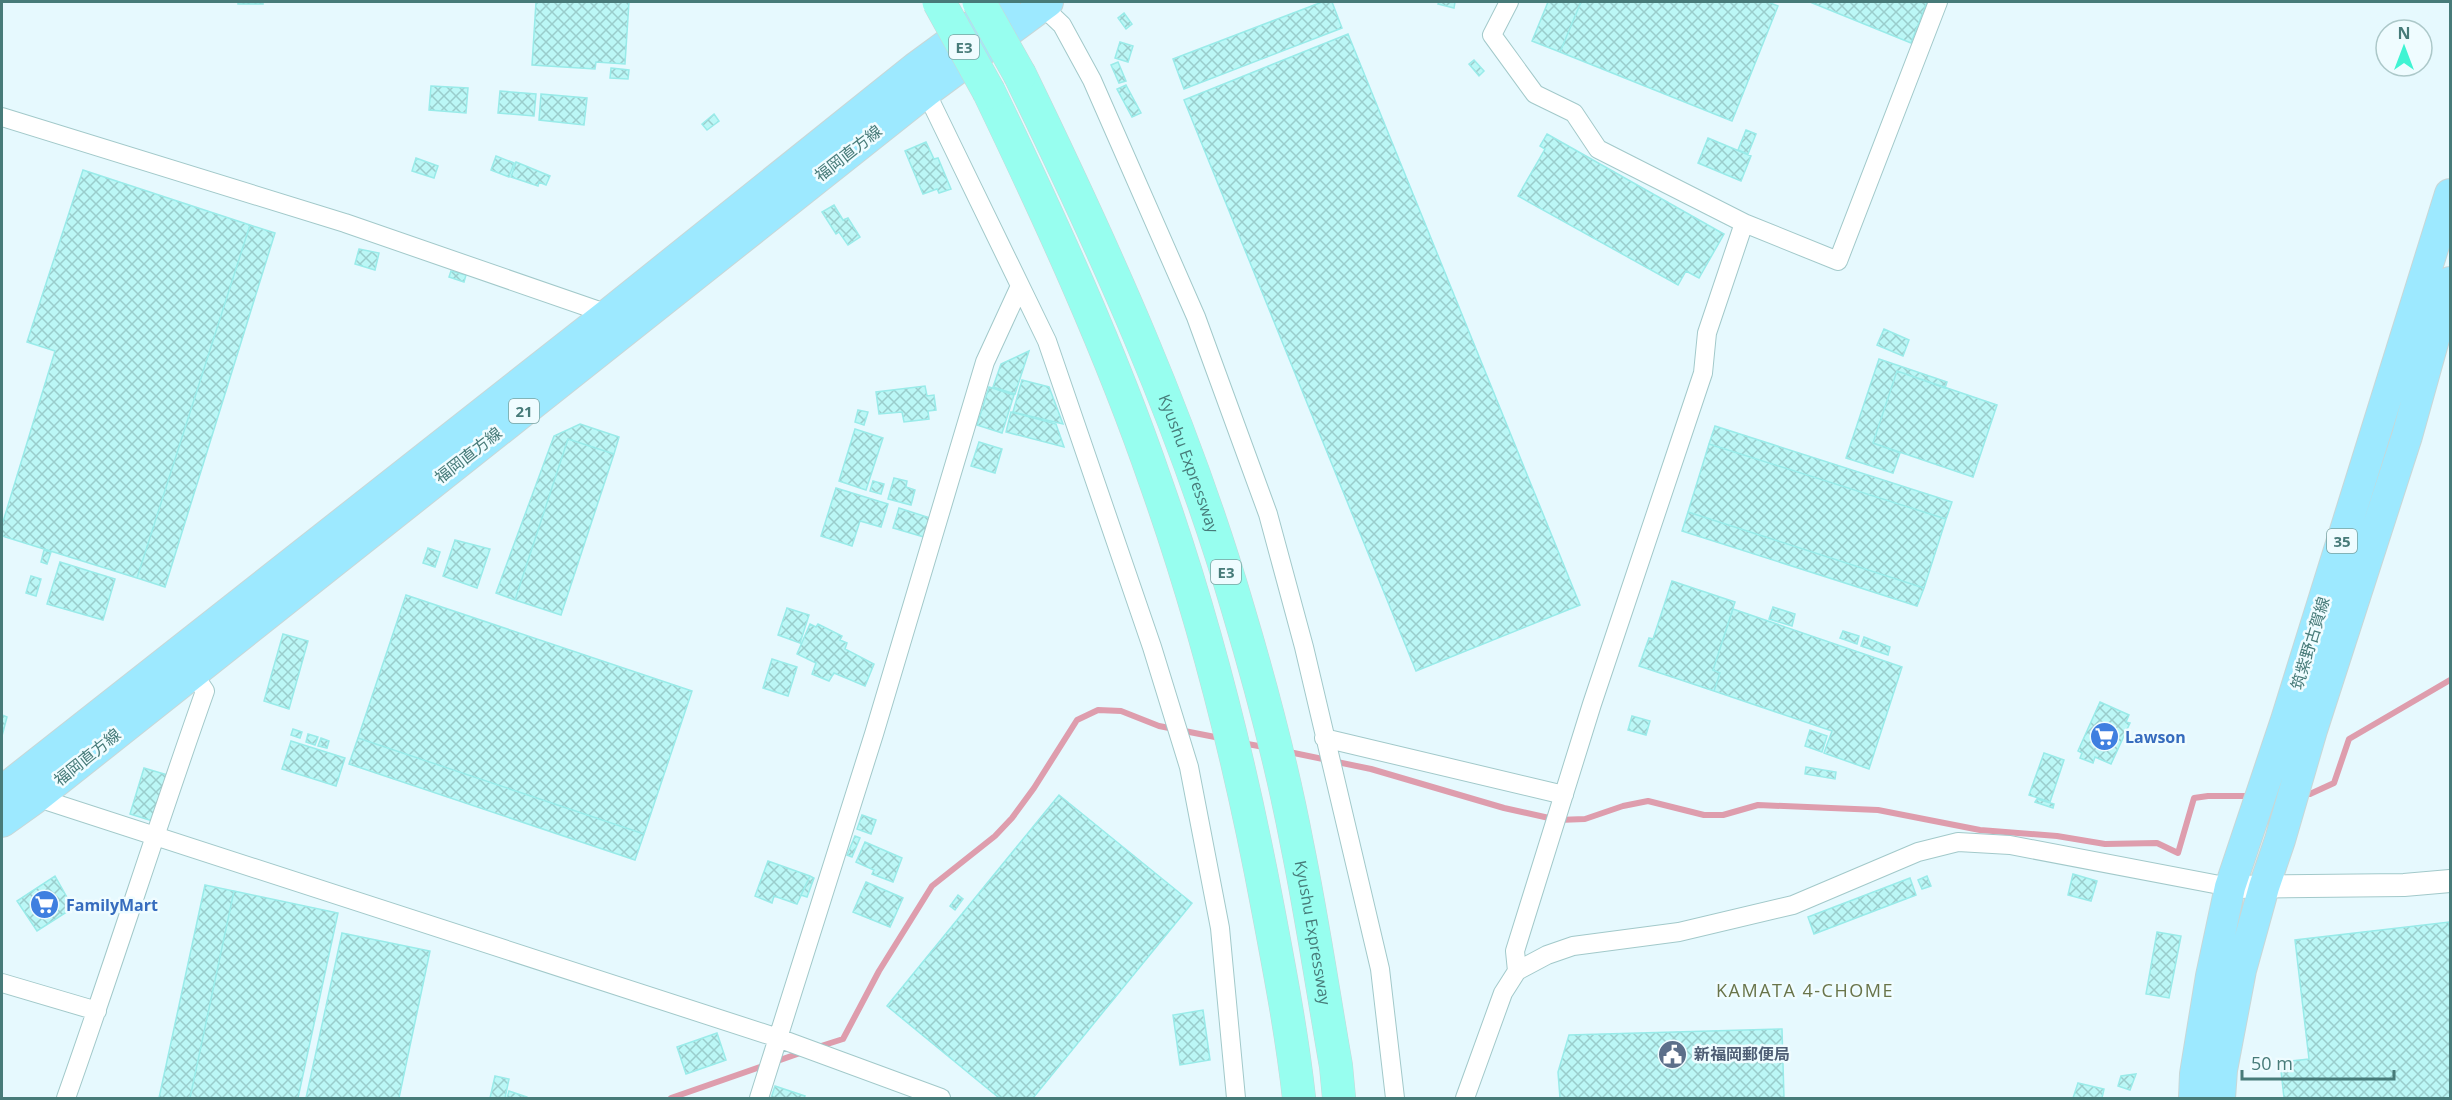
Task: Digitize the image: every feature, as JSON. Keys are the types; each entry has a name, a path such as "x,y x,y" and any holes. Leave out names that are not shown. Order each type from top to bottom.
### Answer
{"highway":[{"name":"E3","path":"939,2 989,92 1034,184 1116,375 1157,483 1199,617 1227,721 1258,852 1279,964 1299,1098"},
{"name":"Kyushu Expressway","path":"979,2 1020,75 1110,266 1192,471 1238,607 1267,712 1297,842 1339,1098"}],"main road":[{"name":"福岡直方線","path":"3,788 608,314 915,68 1005,2"},
{"name":"福岡直方線","path":"2,822 37,797 926,92 1045,4"},
{"name":"筑紫野古賀線","path":"2194,1098 2211,976 2230,887 2286,720 2451,194"},
{"name":"筑紫野古賀線","path":"2220,1098 2222,1070 2241,970 2264,887 2407,436 2451,282"}],"street":[{"path":"1509,2 1492,35 1535,94 1574,113 1598,149 1744,223 1838,261 1938,2"},
{"path":"1045,4 1062,25 1092,80 1196,317 1268,514 1304,647 1380,969 1395,1098"},
{"path":"926,92 1051,352 1127,570 1189,767 1220,928 1236,1098"},
{"path":"2,117 345,223 608,314"},
{"path":"1517,971 1515,951 1703,373 1707,333 1744,223"},
{"path":"759,1098 878,722 985,362 1020,286"},
{"path":"66,1098 97,1011 153,836 205,691 193,673"},
{"path":"1324,738 1564,795"},
{"path":"3,788 37,797 778,1038 941,1098"},
{"path":"1465,1098 1503,993 1517,971 1573,946 1679,932 1793,905 1918,852 1958,842 2010,845 2230,887 2404,885 2451,881"},
{"path":"2,983 97,1011"}],"building":[{"path":"238,2 263,2 263,4 238,4"},
{"path":"536,2 629,2 625,64 596,62 595,69 532,65"},
{"path":"1322,2 1332,2 1342,28 1184,89 1173,59"},
{"path":"1439,2 1455,2 1454,8 1438,4"},
{"path":"1548,2 1581,2 1560,52 1532,41"},
{"path":"1581,2 1768,2 1778,6 1732,121 1560,52"},
{"path":"1810,2 1927,2 1911,43"},
{"path":"1124,13 1132,24 1126,29 1118,18"},
{"path":"1348,34 1580,605 1416,671 1184,100"},
{"path":"1120,42 1133,46 1128,62 1115,58"},
{"path":"1474,60 1484,71 1479,76 1469,64"},
{"path":"1118,62 1126,81 1119,83 1111,65"},
{"path":"611,68 629,70 628,79 610,78"},
{"path":"1126,85 1141,113 1132,117 1117,89"},
{"path":"431,86 468,88 466,113 429,110"},
{"path":"500,91 536,94 534,116 498,113"},
{"path":"541,94 587,98 584,125 539,120"},
{"path":"714,114 719,121 707,130 702,124"},
{"path":"1746,130 1756,134 1748,154 1738,150"},
{"path":"1547,134 1724,234 1699,278 1686,271 1678,285 1518,196 1545,149 1540,146"},
{"path":"1708,138 1751,156 1741,181 1698,163"},
{"path":"926,142 934,159 938,158 951,189 939,193 937,189 923,194 905,151"},
{"path":"496,156 514,163 509,177 491,170"},
{"path":"416,158 438,166 434,178 412,171"},
{"path":"516,162 550,176 546,185 539,182 538,186 511,177"},
{"path":"83,170 250,225 137,578 2,536 2,525 55,351 27,342"},
{"path":"834,205 843,220 848,218 860,237 848,245 839,232 836,234 822,212"},
{"path":"250,225 275,233 165,587 137,578"},
{"path":"359,249 379,253 375,270 355,264"},
{"path":"451,271 466,275 464,282 449,277"},
{"path":"1884,329 1909,340 1903,356 1877,345"},
{"path":"1029,351 1015,394 993,387 1001,364"},
{"path":"1879,359 1947,382 1945,388 1897,371 1873,443 1900,453 1893,473 1846,458"},
{"path":"1897,371 1997,405 1973,477 1873,443"},
{"path":"1022,380 1049,387 1063,424 1013,412"},
{"path":"925,386 927,396 934,395 936,410 928,411 929,419 904,422 902,412 879,414 876,392"},
{"path":"989,387 1014,395 1002,433 977,425"},
{"path":"858,410 868,412 864,425 855,422"},
{"path":"1011,412 1056,424 1064,447 1006,432"},
{"path":"580,424 619,437 614,454 568,439 515,600 496,593 554,436"},
{"path":"1715,426 1952,502 1946,519 1709,444"},
{"path":"855,429 883,438 866,490 839,481"},
{"path":"568,439 614,454 561,615 515,600"},
{"path":"979,442 1002,449 995,473 971,466"},
{"path":"1709,444 1946,519 1924,588 1688,512"},
{"path":"894,478 907,481 906,487 915,490 911,505 888,499"},
{"path":"873,481 884,484 881,494 870,491"},
{"path":"836,488 888,504 881,527 860,521 852,546 821,536"},
{"path":"899,508 930,518 924,537 893,528"},
{"path":"1688,512 1924,588 1917,606 1682,531"},
{"path":"455,540 490,549 477,588 443,576"},
{"path":"428,548 440,552 435,567 423,563"},
{"path":"44,550 51,552 47,564 41,562"},
{"path":"60,562 115,579 103,620 47,604"},
{"path":"31,576 41,579 36,596 26,593"},
{"path":"1672,581 1735,602 1713,670 1720,673 1714,691 1639,666 1649,638 1653,639"},
{"path":"406,595 692,691 644,834 358,738"},
{"path":"1773,607 1795,614 1792,626 1769,619"},
{"path":"787,608 809,615 800,643 778,635"},
{"path":"1733,609 1902,667 1869,769 1824,753 1832,731 1714,691 1720,673 1713,670"},
{"path":"810,624 816,627 818,624 842,636 840,640 847,643 845,649 874,664 865,686 834,673 829,681 812,674 816,663 797,654"},
{"path":"1843,631 1859,636 1857,644 1840,638"},
{"path":"283,634 308,641 289,709 264,701"},
{"path":"1864,637 1890,647 1888,655 1861,646"},
{"path":"772,659 797,667 788,696 763,688"},
{"name":"Lawson","path":"2100,702 2129,715 2126,722 2130,723 2111,764 2095,757 2093,763 2080,758 2082,753 2078,751"},
{"path":"2,715 7,717 2,736"},
{"path":"1632,716 1650,721 1646,735 1628,730"},
{"path":"293,729 302,732 300,738 291,735"},
{"path":"1810,730 1827,736 1822,752 1805,746"},
{"path":"308,734 318,737 315,745 306,742"},
{"path":"321,738 329,741 327,748 318,746"},
{"path":"358,738 644,834 635,860 349,764"},
{"path":"291,741 345,758 336,786 282,769"},
{"path":"2044,753 2064,760 2050,802 2029,795"},
{"path":"1806,767 1836,772 1835,779 1805,774"},
{"path":"144,768 171,776 156,822 130,814"},
{"path":"1059,795 1192,903 1033,1098 998,1097 887,1006"},
{"path":"2037,799 2054,804 2053,808 2035,802"},
{"path":"862,815 876,820 871,834 857,829"},
{"path":"855,836 860,838 852,857 847,855"},
{"path":"865,842 902,858 893,882 872,874 874,870 856,862"},
{"path":"768,861 810,876 797,904 774,896 772,903 755,896"},
{"path":"2073,874 2097,881 2091,901 2068,895"},
{"name":"FamilyMart","path":"55,876 73,908 37,931 17,901"},
{"path":"810,876 814,878 807,897 801,895"},
{"path":"1927,876 1931,886 1922,889 1918,880"},
{"path":"1910,878 1916,895 1814,934 1808,917"},
{"path":"866,882 903,898 890,927 853,912"},
{"path":"205,885 234,891 190,1098 159,1098"},
{"path":"234,891 338,913 298,1098 190,1098"},
{"path":"958,895 963,899 955,910 950,906"},
{"path":"2449,922 2450,1098 2284,1098 2280,1062 2309,1059 2295,940"},
{"path":"2157,932 2181,936 2169,998 2146,994"},
{"path":"342,933 430,951 399,1098 306,1098"},
{"path":"1203,1010 1210,1060 1180,1065 1173,1015"},
{"name":"新福岡郵便局","path":"1782,1029 1784,1098 1560,1098 1558,1072 1569,1035"},
{"path":"717,1033 726,1060 686,1074 677,1047"},
{"path":"2136,1074 2130,1090 2118,1086 2121,1076"},
{"path":"495,1076 509,1079 505,1098 490,1098"},
{"path":"2078,1083 2104,1089 2102,1098 2073,1098"},
{"path":"775,1086 805,1096 804,1098 771,1098"},
{"path":"509,1091 527,1097 527,1098 507,1098"}],"waterway":[{"path":"2303,794 2310,794 2334,783 2349,739 2450,680"},
{"path":"818,1047 843,1039 879,971 932,886 995,836 1012,818 1077,720 1098,710 1121,711 1159,726 1220,738"},
{"path":"1242,743 1264,747"},
{"path":"1289,752 1371,769 1504,808 1558,820 1585,819 1623,806 1648,801 1704,815 1723,815 1758,805 1878,810 1980,830 2057,836 2105,844 2157,843 2178,853 2194,798 2251,796"},
{"path":"671,1098 803,1052"}],"place":[{"name":"Lawson","path":"2104,737"},
{"name":"FamilyMart","path":"45,905"},
{"name":"新福岡郵便局","path":"1673,1054"}],"district":[{"name":"KAMATA 4-CHOME","path":"1805,990"}]}
